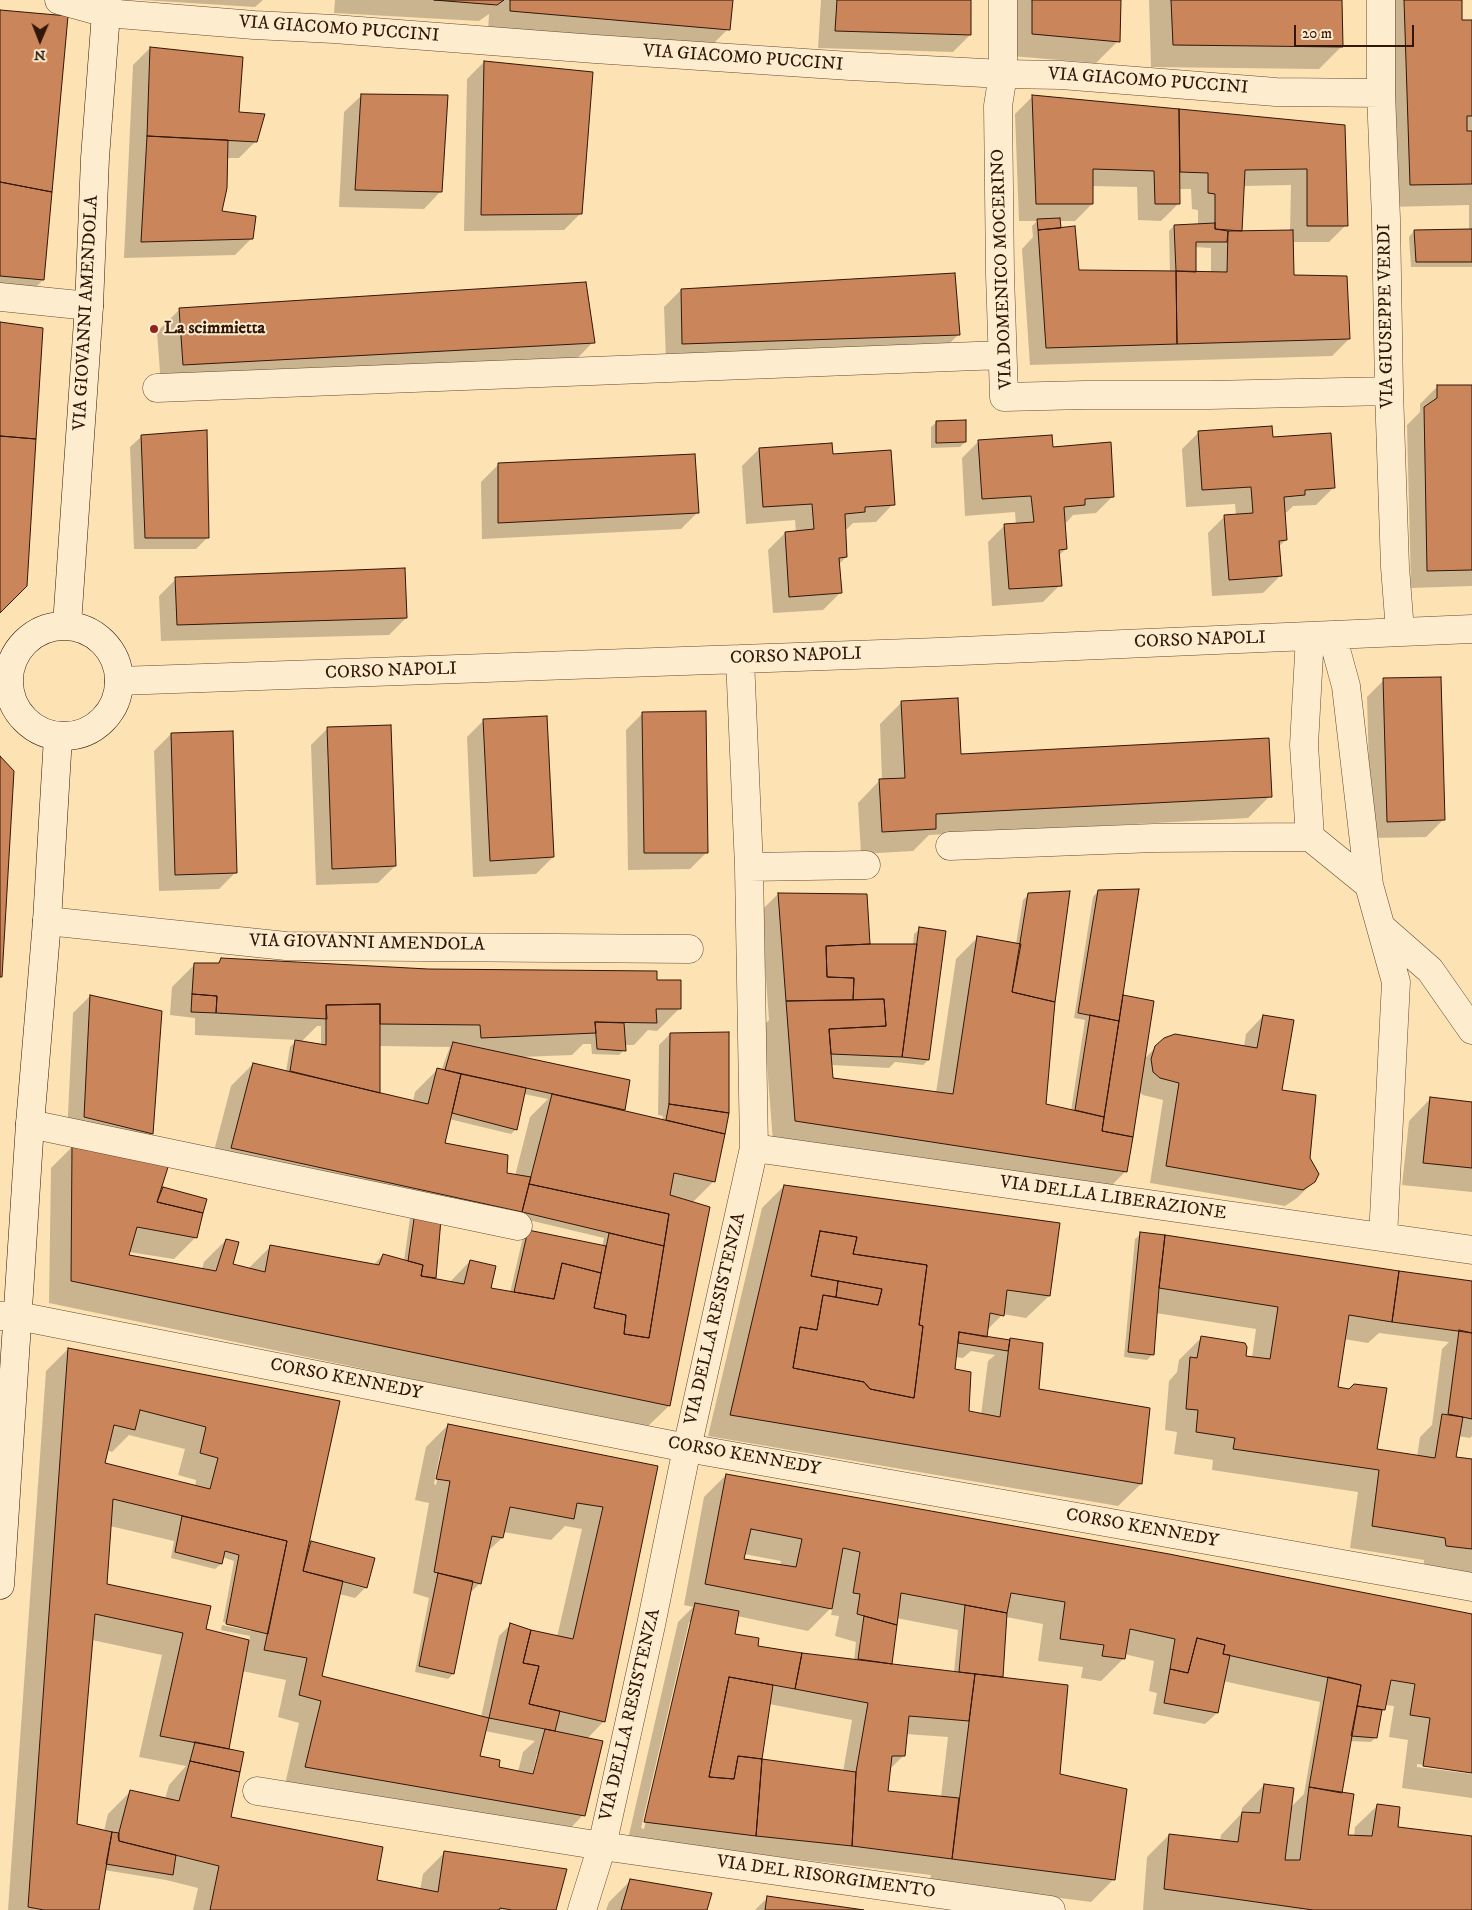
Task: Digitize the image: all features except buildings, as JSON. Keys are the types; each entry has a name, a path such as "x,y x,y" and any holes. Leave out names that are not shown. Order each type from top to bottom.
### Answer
{"street":[{"name":"VIA GIACOMO PUCCINI","path":"59,0 254,25 334,29 595,49 1002,74 1061,74 1276,92 1381,93"},
{"name":"VIA DOMENICO MOCERINO","path":"1003,0 1002,74 998,106 1004,397 1389,391"},
{"name":"VIA GIUSEPPE VERDI","path":"1381,0 1381,93 1386,219 1389,391 1395,567 1400,631"},
{"name":"VIA GIOVANNI AMENDOLA","path":"68,625 89,306 95,158 107,7"},
{"path":"0,296 89,306"},
{"path":"157,388 1002,355"},
{"path":"68,625 84,629 98,637 110,650 117,666 119,682 116,699 107,715 94,728 78,735 58,737 42,732 27,722 5,693 12,659 22,644 34,634 50,627 68,625"},
{"name":"CORSO NAPOLI","path":"119,682 1472,629"},
{"path":"1310,836 1304,745 1321,635"},
{"path":"1321,635 1346,686 1370,885 1396,982 1383,1237"},
{"name":"VIA DELLA RESISTENZA","path":"582,1910 602,1846 651,1625 687,1448 754,1148 749,867 740,659"},
{"path":"0,1585 9,1316 30,1124 47,922 58,737"},
{"path":"950,846 1154,838 1310,836 1370,885"},
{"path":"749,867 866,865"},
{"name":"VIA GIOVANNI AMENDOLA","path":"47,922 286,946 689,949"},
{"path":"1381,928 1430,970 1472,1030"},
{"path":"30,1124 518,1226"},
{"name":"VIA DELLA LIBERAZIONE","path":"754,1148 1472,1250"},
{"name":"CORSO KENNEDY","path":"9,1316 687,1448 1472,1587"},
{"name":"VIA DEL RISORGIMENTO","path":"257,1791 602,1846 1051,1910"}],"place":[{"name":"La scimmietta","path":"154,329"}]}
